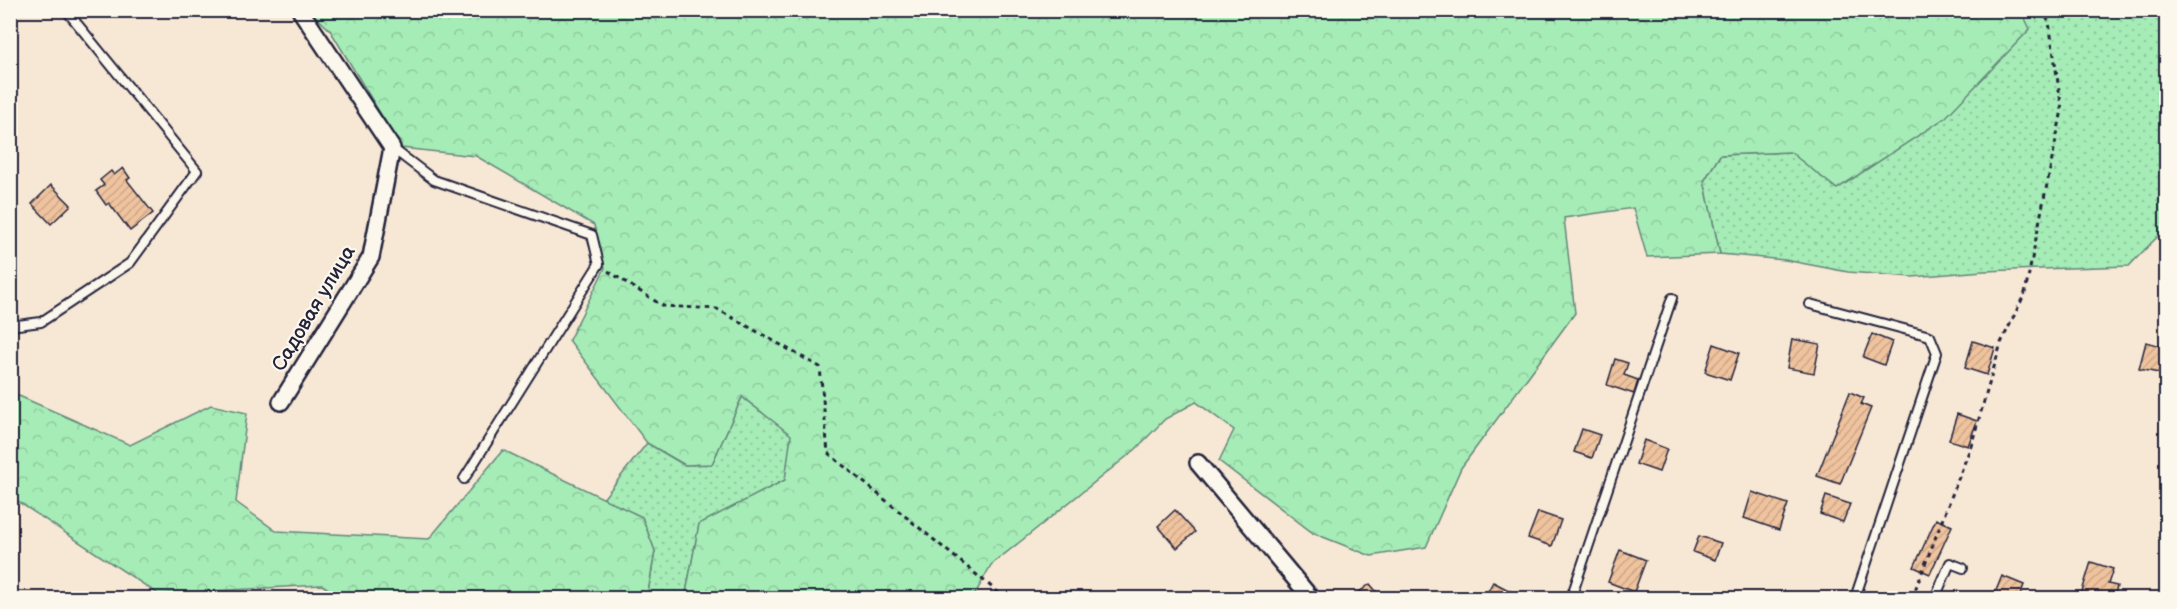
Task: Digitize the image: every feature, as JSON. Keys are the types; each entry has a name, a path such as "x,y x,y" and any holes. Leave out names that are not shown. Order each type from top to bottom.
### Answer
{"street":[{"path":"300,10 392,148"},
{"name":"Садовая улица","path":"281,402 371,257 392,148"},
{"path":"1198,463 1311,598"}],"lane":[{"path":"10,326 41,322 130,263 197,171 66,10"},
{"path":"392,148 434,180 592,235 598,264 464,479"},
{"path":"1571,598 1672,298"},
{"path":"1810,304 1930,336 1937,353 1855,598"},
{"path":"1935,598 1950,563 1963,568"},
{"path":"2164,598 2166,593"}],"path":[{"path":"1912,598 1971,446 2001,342 2025,293 2062,110 2049,22 2042,10"},
{"path":"598,264 663,306 717,309 820,367 828,453 1005,598"}],"green space":[{"path":"2021,10 2030,29 1945,118 1837,189 1790,152 1720,155 1704,181 1720,254 1647,257 1633,208 1564,218 1575,313 1461,468 1426,547 1371,556 1313,533 1219,461 1234,430 1196,402 1165,419 1136,449 991,565 973,598 685,598 699,524 785,480 791,435 742,397 712,464 685,465 647,443 569,340 605,268 594,225 476,156 401,148 330,30 310,11"},
{"path":"2021,11 2166,11 2166,228 2129,266 1983,271 1912,277 1848,272 1785,260 1720,254 1704,181 1720,155 1790,152 2029,29"},
{"path":"10,392 130,445 211,405 247,413 236,502 276,531 429,539 503,450 642,517 655,551 647,598 342,598 322,585 158,594 11,497"},
{"path":"742,397 792,435 785,480 699,525 685,598 647,598 655,551 642,517 603,499 647,443 684,465 712,464"}],"building":[{"path":"123,168 130,178 127,180 153,213 130,231 109,203 106,205 96,191 104,185 100,180 111,171 114,175"},
{"path":"51,185 71,205 51,224 32,204"},
{"path":"1872,334 1892,342 1884,365 1863,357"},
{"path":"1792,339 1820,344 1814,373 1787,368"},
{"path":"1973,341 1995,348 1987,375 1965,368"},
{"path":"2146,342 2165,347 2159,373 2139,369"},
{"path":"1714,344 1739,353 1730,380 1705,372"},
{"path":"1615,359 1628,363 1624,375 1638,380 1634,394 1607,385"},
{"path":"1850,392 1864,398 1861,404 1871,408 1840,484 1817,476"},
{"path":"1957,414 1977,421 1968,446 1949,440"},
{"path":"1582,429 1600,435 1592,458 1574,452"},
{"path":"1644,440 1667,449 1659,472 1636,464"},
{"path":"1752,492 1788,504 1779,530 1744,518"},
{"path":"1826,496 1850,504 1843,522 1820,514"},
{"path":"1175,510 1195,532 1177,548 1158,526"},
{"path":"1538,512 1561,520 1552,546 1528,538"},
{"path":"1936,519 1952,526 1930,574 1914,567"},
{"path":"1699,536 1721,543 1715,560 1693,552"},
{"path":"1620,550 1646,560 1634,592 1608,582"},
{"path":"2091,562 2113,569 2108,584 2117,586 2114,598 2080,598"},
{"path":"2002,576 2024,585 2019,598 1993,598"},
{"path":"1493,582 1524,598 1484,598"},
{"path":"1370,584 1382,598 1351,598"}]}
